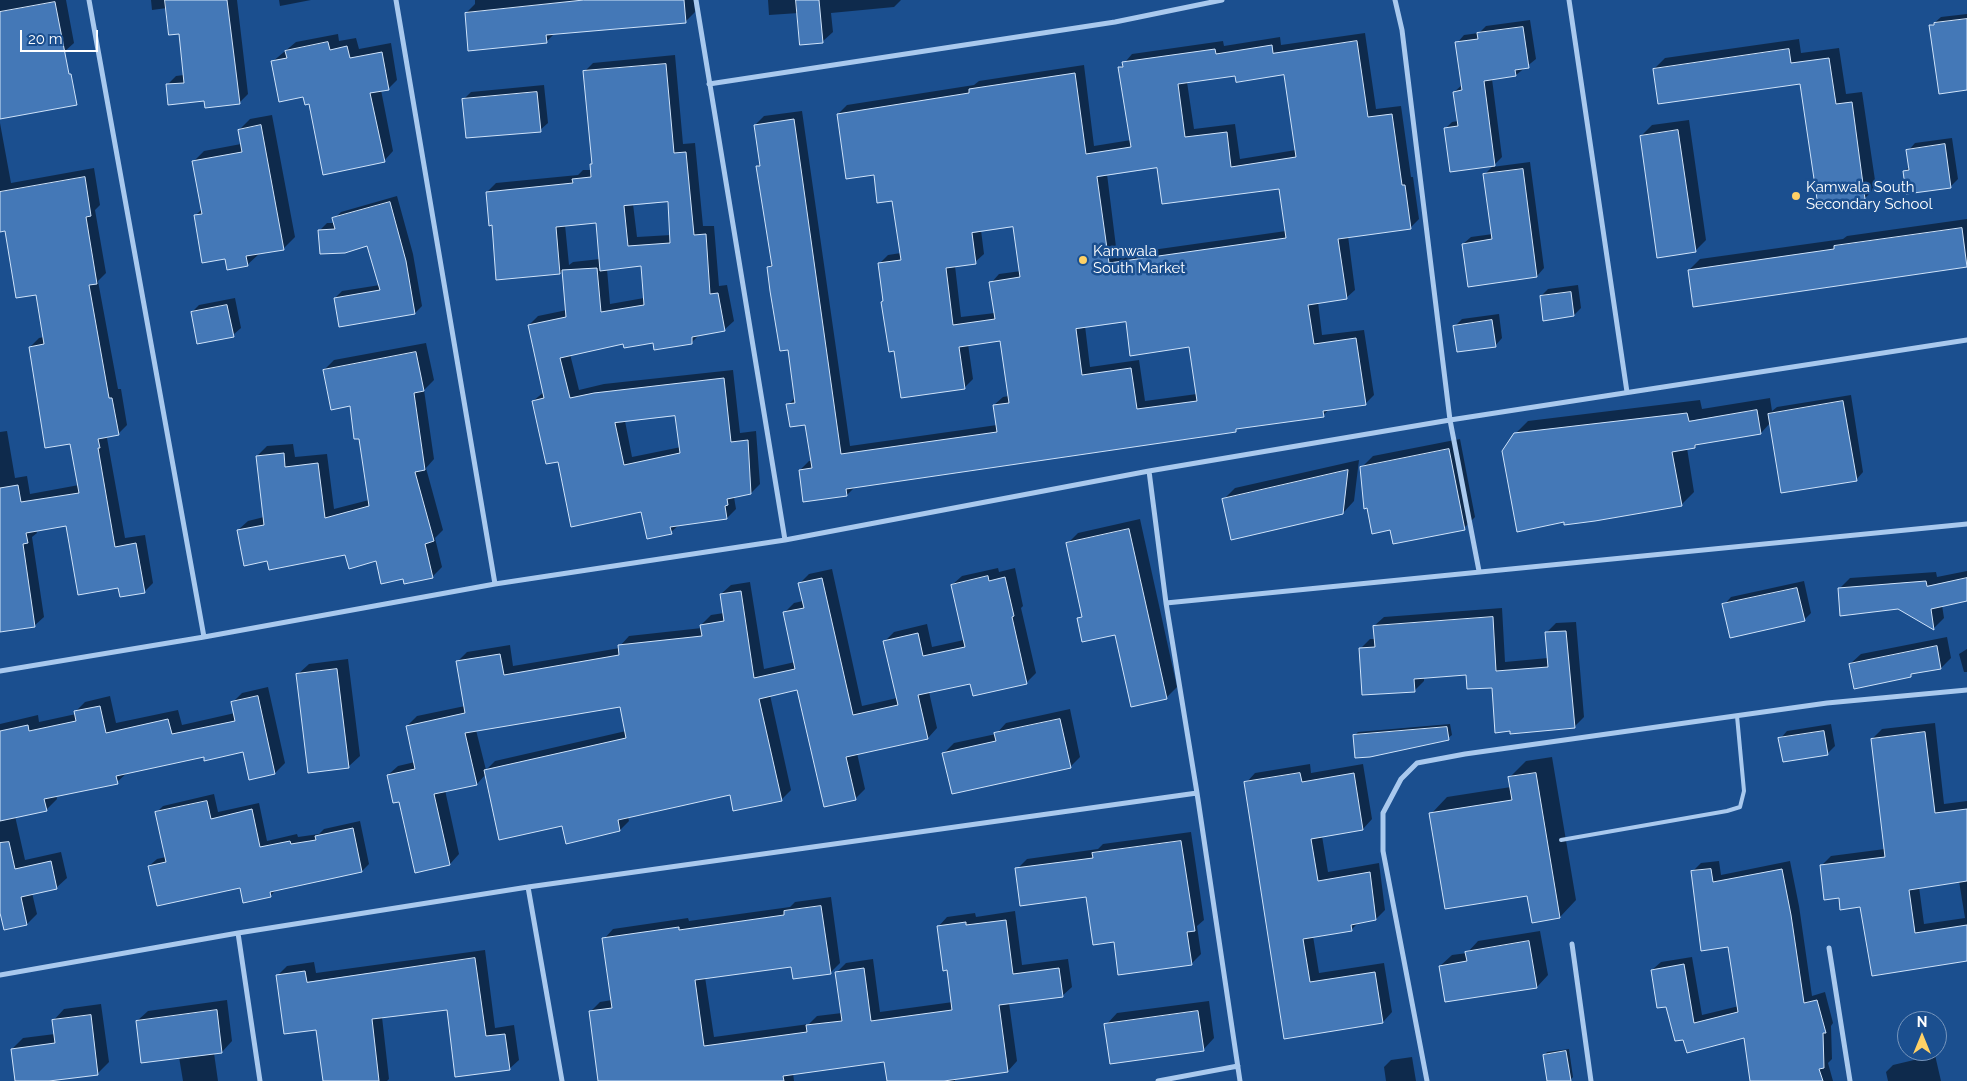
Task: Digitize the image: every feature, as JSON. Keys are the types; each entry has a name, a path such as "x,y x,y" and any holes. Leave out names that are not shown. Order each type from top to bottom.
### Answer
{"street":[{"path":"89,0 204,637"},
{"path":"396,0 495,584"},
{"path":"696,0 784,540"},
{"path":"709,84 1114,22 1222,0"},
{"path":"1395,0 1402,30 1450,420 1479,571"},
{"path":"1568,0 1627,392"},
{"path":"0,671 204,637 495,584 784,540 1149,471 1450,420 1967,340"},
{"path":"1149,471 1166,603 1197,793 1240,1081"},
{"path":"1166,603 1967,524"},
{"path":"1427,1081 1383,851 1383,813 1401,779 1417,763 1827,703 1967,690"},
{"path":"0,975 238,933 528,887 1197,793"},
{"path":"528,887 562,1081"},
{"path":"238,933 260,1081"},
{"path":"1572,944 1591,1081"},
{"path":"1829,948 1850,1081"},
{"path":"1158,1081 1238,1066"}],"lane":[{"path":"1561,840 1727,811 1740,807 1744,791 1737,716"}],"building":[{"path":"165,0 227,0 240,104 205,108 204,101 168,105 166,84 184,83 179,34 169,35"},
{"path":"584,0 684,0 686,23 546,35 547,43 468,51 465,13"},
{"path":"796,0 819,0 823,43 800,45"},
{"path":"55,2 77,105 0,119 0,12"},
{"path":"1967,19 1967,90 1939,94 1929,25"},
{"path":"1523,27 1529,68 1515,70 1516,76 1484,81 1495,166 1450,172 1444,128 1458,126 1453,92 1462,90 1455,42 1478,39 1477,33"},
{"name":"Kamwala South Market","path":"1357,41 1368,117 1392,114 1402,185 1405,185 1411,229 1338,239 1347,299 1308,305 1314,344 1356,338 1366,405 1323,411 1324,417 1236,429 1236,432 846,489 847,496 803,502 799,470 812,468 805,425 790,427 786,404 795,403 788,350 780,351 770,291 767,267 772,266 756,166 760,166 754,125 794,119 841,454 997,432 993,405 1009,403 1000,341 959,347 965,389 901,398 894,351 889,352 881,302 883,301 878,263 901,260 892,201 877,203 874,175 846,179 837,114 969,93 969,89 1075,73 1086,154 1131,147 1118,67 1123,67 1122,62 1215,49 1216,54 1272,45 1273,53","holes":["1284,75 1296,157 1231,167 1227,132 1185,137 1178,84 1235,76 1236,82","1157,168 1162,204 1279,189 1286,238 1109,263 1097,177","1013,227 1020,277 989,282 995,319 953,325 946,268 976,264 972,233","1126,322 1130,356 1189,347 1197,401 1137,409 1131,368 1082,375 1076,329"]},
{"path":"328,42 330,50 347,46 350,58 382,52 389,90 370,93 385,162 323,175 309,104 305,105 303,97 279,102 271,61 287,58 285,51"},
{"path":"1789,49 1791,63 1829,58 1836,104 1852,102 1865,199 1818,206 1800,84 1658,104 1653,69"},
{"path":"666,64 674,153 686,152 694,235 706,234 710,294 718,293 725,331 692,337 692,344 654,350 653,343 624,348 623,344 560,358 570,398 594,393 724,378 731,442 748,440 751,494 727,499 728,505 725,506 727,519 670,527 672,534 647,539 641,512 571,527 558,462 546,464 532,401 544,398 528,325 566,317 562,270 597,268 601,312 644,305 641,266 600,271 596,223 556,227 560,274 496,280 492,225 489,226 486,192 573,183 572,179 591,177 590,164 592,164 583,71","holes":["668,202 670,243 628,246 624,206","675,416 680,453 624,465 615,423"]},
{"path":"537,92 541,132 466,138 462,99"},
{"path":"261,125 284,250 246,256 248,266 227,270 225,259 202,263 194,215 202,214 192,161 242,152 238,130"},
{"path":"1678,130 1696,252 1657,258 1640,136"},
{"path":"1945,144 1951,188 1906,194 1903,171 1909,170 1906,150"},
{"path":"1523,169 1537,277 1468,287 1462,244 1492,239 1483,174"},
{"path":"85,177 91,216 86,217 97,284 89,285 109,398 112,398 119,435 98,439 100,448 98,448 115,547 136,543 145,593 120,597 118,588 78,595 66,526 26,533 28,543 23,544 35,627 0,632 0,488 18,485 21,502 79,493 70,444 45,448 29,347 44,344 36,295 16,298 5,231 0,232 0,192"},
{"path":"390,202 406,261 415,314 339,327 334,298 380,290 367,246 345,253 320,254 318,230 335,229 332,218"},
{"path":"1962,228 1967,267 1693,307 1688,270 1834,249 1834,246"},
{"path":"1571,292 1574,316 1543,321 1540,296"},
{"path":"227,305 234,337 197,344 191,312"},
{"path":"1492,320 1496,347 1457,352 1453,326"},
{"path":"416,352 424,391 414,393 425,470 415,472 434,541 425,544 433,578 404,584 403,579 381,584 376,561 349,569 345,555 269,570 267,561 244,566 237,530 264,525 256,456 284,453 285,467 318,463 325,518 369,506 359,439 354,439 350,406 331,410 323,370"},
{"path":"1843,401 1857,481 1781,493 1768,414"},
{"path":"1757,410 1761,434 1695,445 1695,448 1672,452 1682,506 1595,521 1564,525 1564,522 1517,532 1502,451 1514,433 1687,413 1689,421"},
{"path":"1449,449 1465,530 1393,544 1390,530 1372,534 1367,508 1364,509 1360,467"},
{"path":"1348,470 1343,514 1231,540 1222,499"},
{"path":"1129,529 1167,699 1131,707 1115,635 1082,642 1077,618 1082,617 1066,543"},
{"path":"988,576 989,581 1005,577 1027,684 973,696 970,684 918,695 928,739 846,757 856,800 824,807 797,690 759,699 782,801 733,811 730,795 618,820 620,831 566,844 562,826 499,840 484,770 626,738 620,707 465,733 477,785 434,794 450,865 415,873 399,802 393,803 387,775 415,769 406,726 465,713 456,661 500,654 504,675 619,655 618,645 702,636 700,625 724,621 720,594 741,591 754,678 795,669 783,612 804,608 798,583 822,578 853,715 898,705 883,641 918,633 923,656 965,647 951,585"},
{"path":"1967,578 1967,601 1931,609 1934,630 1898,609 1840,616 1838,588 1926,581 1927,586"},
{"path":"1797,588 1805,621 1730,638 1722,604"},
{"path":"1493,617 1496,671 1548,667 1545,632 1566,631 1575,728 1510,734 1510,731 1495,733 1492,688 1467,689 1466,675 1414,679 1415,692 1362,695 1359,648 1375,647 1373,626"},
{"path":"1937,646 1941,669 1911,674 1911,677 1854,689 1849,664"},
{"path":"337,669 349,768 308,773 296,674"},
{"path":"258,696 275,774 249,780 243,752 204,761 204,757 116,776 118,784 44,799 47,811 0,821 0,731 28,725 29,731 76,721 74,711 100,706 106,733 168,719 172,734 235,721 231,702"},
{"path":"1060,719 1071,768 952,794 942,753 996,741 994,733"},
{"path":"1447,727 1449,740 1370,757 1355,758 1353,735"},
{"path":"1824,731 1828,755 1783,762 1778,738"},
{"path":"1925,732 1935,813 1967,809 1967,881 1909,890 1915,933 1967,925 1967,961 1872,976 1860,907 1840,910 1839,898 1824,900 1820,865 1885,857 1871,739"},
{"path":"1300,773 1302,782 1354,773 1363,830 1311,839 1318,881 1370,872 1376,920 1351,925 1352,931 1303,939 1310,982 1375,972 1383,1023 1284,1039 1244,782"},
{"path":"1536,773 1560,918 1532,923 1527,896 1445,909 1429,813 1512,800 1508,777"},
{"path":"207,801 211,819 252,809 260,847 290,841 291,844 316,840 315,836 353,828 362,872 270,892 271,897 243,903 240,888 157,906 148,866 166,862 155,812"},
{"path":"1181,841 1195,931 1187,932 1192,965 1118,975 1114,942 1093,945 1086,897 1020,906 1015,868 1093,858 1092,853"},
{"path":"9,842 15,869 51,861 57,889 21,897 27,925 4,930 0,913 0,843"},
{"path":"1711,869 1713,882 1782,869 1804,1003 1817,1000 1826,1033 1823,1033 1824,1068 1819,1069 1823,1081 1750,1081 1744,1038 1687,1053 1683,1040 1675,1041 1666,1007 1657,1008 1651,970 1684,964 1694,1023 1738,1012 1728,947 1701,951 1691,871"},
{"path":"821,906 831,974 793,979 791,967 695,980 704,1046 807,1032 806,1025 842,1021 835,972 864,968 871,1021 952,1010 947,970 943,971 937,926 966,922 966,925 1006,920 1013,974 1059,968 1063,997 999,1005 1008,1072 944,1081 887,1081 884,1062 783,1076 784,1081 598,1081 589,1011 612,1008 602,938 679,927 679,930 784,915 784,911"},
{"path":"1529,941 1537,988 1445,1002 1439,966 1467,961 1465,952"},
{"path":"475,958 486,1036 505,1034 510,1070 455,1077 447,1010 372,1019 379,1081 323,1081 316,1030 284,1034 276,975 305,971 307,982"},
{"path":"217,1010 222,1053 141,1063 136,1021"},
{"path":"1198,1011 1204,1051 1110,1064 1104,1024"},
{"path":"91,1015 98,1075 49,1081 15,1081 11,1049 55,1043 52,1020"},
{"path":"1566,1051 1571,1081 1547,1081 1543,1055"}],"place":[{"name":"Kamwala South Secondary School","path":"1796,196"},
{"name":"Kamwala South Market","path":"1083,260"}]}
